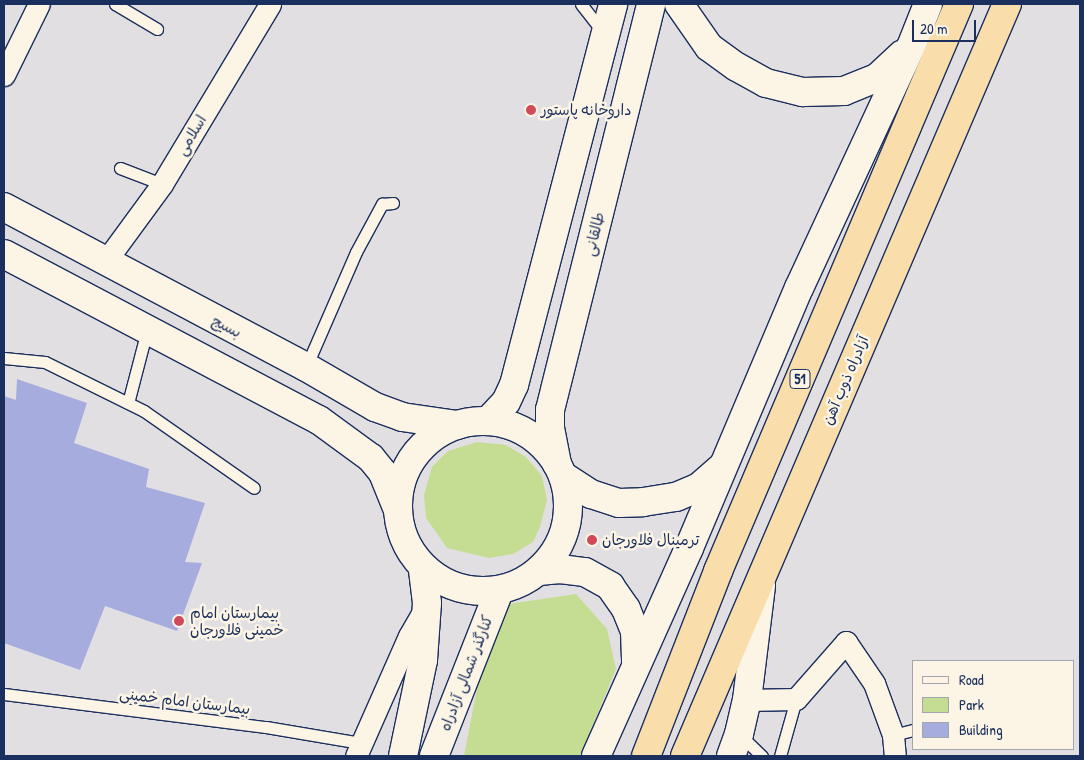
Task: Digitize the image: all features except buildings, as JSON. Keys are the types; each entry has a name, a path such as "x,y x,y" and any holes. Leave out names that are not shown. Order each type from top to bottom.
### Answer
{"highway":[{"name":"51","path":"646,756 718,570 959,4"},
{"name":"آزادراه ذوب آهن","path":"685,756 763,569 1008,4"}],"main road":[{"path":"488,421 506,402 514,385 613,4"},
{"name":"طالقانی","path":"560,470 550,429 550,410 651,4"},
{"path":"679,4 709,47 737,67 766,83 803,92 844,91 878,77 911,47"},
{"path":"596,756 799,288 911,47 928,4"},
{"name":"بسیج","path":"4,207 306,367 375,407 402,417 457,425"},
{"path":"4,254 319,420 371,458 383,473 397,508"},
{"path":"560,470 568,501 566,526 556,550 539,571 527,580 499,590 463,590 442,582 423,568 409,551 400,530 397,508 399,486 407,466 420,448 437,434 457,425 488,421 509,426 528,434 545,448 560,470 590,494 618,503 643,502 676,497 699,487 723,466"},
{"path":"403,756 423,660 427,604 423,568"},
{"path":"539,571 560,569 585,572 610,586 626,609 635,632 636,666"},
{"path":"735,749 747,700 763,569"},
{"name":"کنارگذر شمالی آزادراه","path":"434,756 499,590"}],"street":[{"path":"5,67 39,4"},
{"name":"اسلامی","path":"105,262 162,184 270,4"},
{"path":"358,750 409,636 427,604"},
{"path":"747,700 796,700 846,642 874,683 903,732 894,756"}],"lane":[{"path":"115,4 157,29"},
{"path":"581,4 605,34"},
{"path":"120,168 162,184"},
{"path":"306,367 356,252 382,204 392,203"},
{"path":"128,403 147,330"},
{"path":"4,358 45,362 144,411 254,488"},
{"name":"بیمارستان امام خمینی","path":"4,694 266,726 358,750"},
{"path":"780,756 796,700"},
{"path":"735,749 762,756"}],"green space":[{"path":"477,442 506,445 526,457 542,476 547,500 540,527 533,542 513,554 489,558 447,548 426,518 424,495 432,467 448,451"},
{"path":"576,594 607,629 616,669 580,756 464,756 481,668 508,604"}],"place":[{"name":"داروخانه پاستور","path":"531,110"},
{"name":"ترمینال فلاورجان","path":"592,540"},
{"name":"بیمارستان امام خمینی فلاورجان","path":"179,621"}]}
